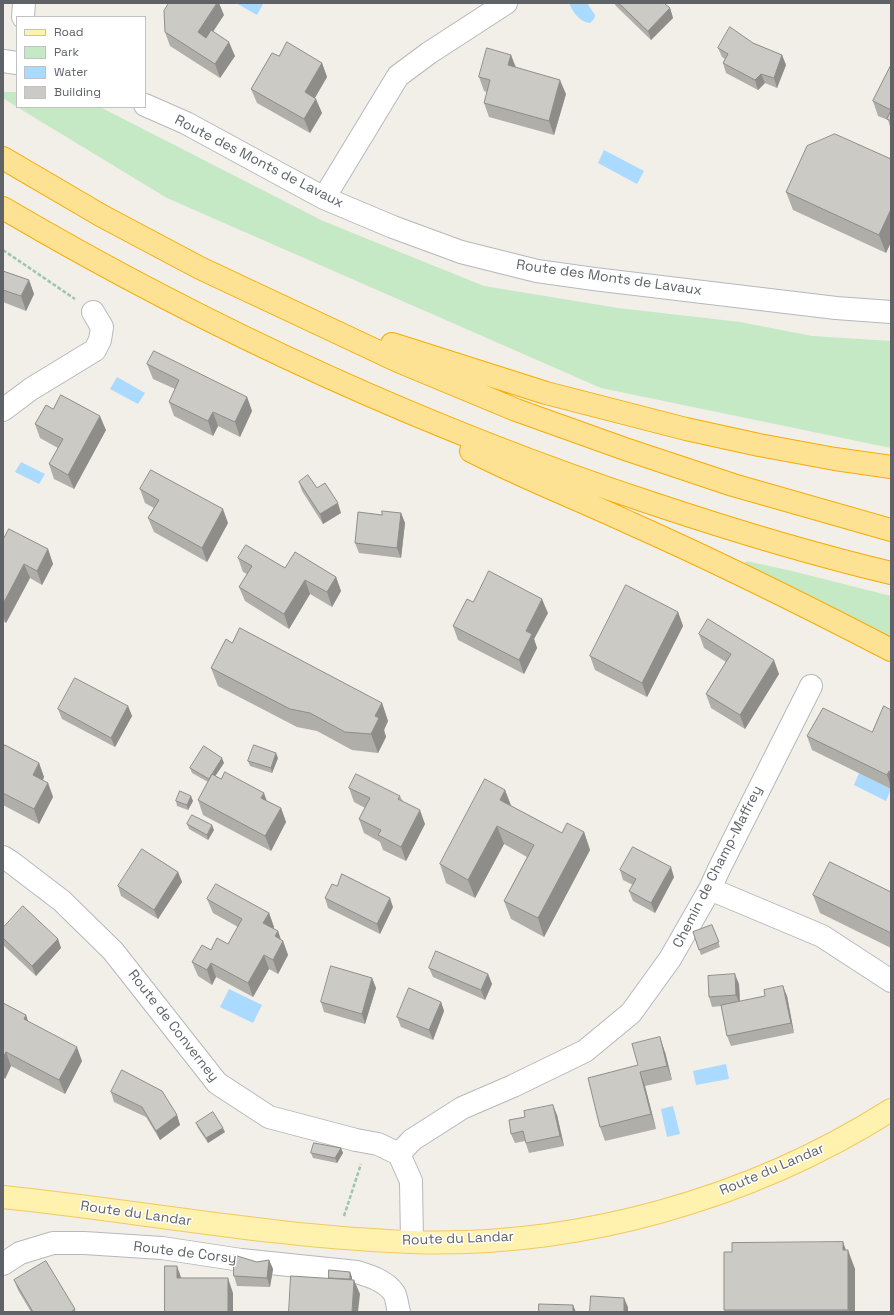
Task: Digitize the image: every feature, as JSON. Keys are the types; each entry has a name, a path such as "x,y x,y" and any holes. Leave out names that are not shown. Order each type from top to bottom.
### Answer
{"highway":[{"path":"3,158 102,216 200,268 398,361 538,418 625,449 733,485 891,530"},
{"path":"3,208 132,281 220,326 305,366 510,471 632,523 745,576 891,650"},
{"path":"288,310 454,365 546,393 686,429 760,445 835,459 891,467"},
{"path":"305,366 459,432 583,481 712,524 796,549 891,573"}],"main road":[{"name":"Route du Landar","path":"3,1197 251,1229 340,1238 412,1242 473,1242 534,1236 594,1227 654,1214 712,1196 769,1174 824,1149 891,1110"}],"street":[{"path":"23,16 24,3"},
{"path":"324,198 398,76 429,53 506,3"},
{"path":"3,61 16,63"},
{"name":"Route des Monts de Lavaux","path":"146,105 186,123 324,198 393,227 461,252 537,271 836,308 891,312"},
{"path":"3,410 31,389 95,350 100,340 102,327 93,312"},
{"name":"Chemin de Champ-Maffrey","path":"399,1154 412,1140 462,1108 513,1086 584,1051 631,1013 670,959 710,889 810,686"},
{"name":"Route de Converney","path":"3,857 62,901 113,951 217,1083 269,1117 356,1140 378,1144 399,1154"},
{"path":"710,889 822,936 891,981"},
{"path":"399,1154 411,1182 412,1242"},
{"name":"Route de Corsy","path":"3,1264 20,1253 53,1243 84,1243 162,1248 241,1260 357,1272 370,1275 381,1281 394,1293 399,1312"}],"path":[{"path":"3,250 93,312"},
{"path":"340,1238 348,1202 369,1143"}],"green space":[{"path":"3,92 16,92 16,106 3,98"},
{"path":"19,108 102,108 323,221 484,286 618,308 740,322 812,336 891,341 891,448 601,388 167,198"},
{"path":"746,561 891,596 891,642 743,568"}],"water":[{"path":"236,3 261,3 263,4 257,15"},
{"path":"569,3 587,3 595,15 594,19 590,23 583,21 575,13"},
{"path":"604,150 644,171 637,184 598,163"},
{"path":"117,377 145,393 138,404 110,389"},
{"path":"21,462 45,474 39,484 15,472"},
{"path":"859,773 891,789 886,801 854,785"},
{"path":"229,989 262,1005 253,1023 220,1007"},
{"path":"726,1064 729,1079 696,1085 693,1071"},
{"path":"673,1106 680,1134 667,1137 661,1109"}],"building":[{"path":"169,3 217,3 198,32 206,38 211,30 229,42 215,64 165,32 164,11"},
{"path":"619,3 664,3 670,8 648,31"},
{"path":"730,27 753,43 782,55 774,78 761,74 755,80 723,63 728,54 718,48"},
{"path":"287,42 322,63 305,92 316,99 304,119 251,89 272,53 279,56"},
{"path":"487,48 511,55 508,65 560,80 549,121 484,103 490,80 479,77"},
{"path":"891,65 891,110 873,101"},
{"path":"891,111 891,121 887,119"},
{"path":"835,134 891,159 891,209 879,235 786,192 807,146"},
{"path":"3,271 29,280 21,296 3,290"},
{"path":"154,351 247,397 235,422 213,412 208,421 169,402 179,380 147,364"},
{"path":"61,395 100,416 68,475 49,464 63,439 35,424 46,405 53,409"},
{"path":"151,470 223,509 202,548 148,518 159,500 140,489"},
{"path":"308,475 317,488 325,483 338,503 320,514 299,482"},
{"path":"382,511 401,513 397,548 355,543 358,512 382,515"},
{"path":"9,529 48,549 37,571 24,564 3,604 3,540"},
{"path":"246,545 285,568 295,552 336,577 327,592 305,580 284,614 239,587 252,566 238,558"},
{"path":"489,571 542,599 526,631 532,634 519,660 453,626 467,599 473,602"},
{"path":"626,585 678,612 642,683 590,656"},
{"path":"708,619 774,660 740,715 706,694 731,654 699,634"},
{"path":"240,628 382,703 375,716 379,718 371,734 345,732 310,713 290,709 211,668 226,639 232,643"},
{"path":"75,678 128,706 111,738 58,709"},
{"path":"884,706 891,710 891,772 889,771 887,775 807,736 823,708 872,732"},
{"path":"5,745 39,763 33,775 48,783 34,809 3,793 3,749"},
{"path":"254,745 276,753 271,768 248,761"},
{"path":"204,746 222,758 209,779 190,768"},
{"path":"225,772 264,793 261,798 281,808 265,836 198,800 212,774 221,779"},
{"path":"356,774 400,796 398,799 420,810 401,847 378,835 381,830 359,819 370,798 349,788"},
{"path":"485,779 505,790 500,800 562,833 567,823 584,832 538,918 504,901 534,845 497,826 468,880 440,864"},
{"path":"180,791 191,796 187,805 176,801"},
{"path":"192,815 212,825 207,835 187,824"},
{"path":"633,847 671,867 651,903 629,891 636,879 620,870"},
{"path":"142,849 178,872 154,910 118,886"},
{"path":"830,862 891,892 891,933 813,895"},
{"path":"342,874 390,898 377,924 325,898 332,884 337,886"},
{"path":"216,884 269,913 263,923 278,931 275,936 283,941 273,960 264,955 248,983 211,963 207,970 192,962 202,945 211,950 217,938 228,944 242,919 207,899"},
{"path":"23,906 58,939 32,966 3,938 3,928"},
{"path":"712,925 719,942 699,950 693,932"},
{"path":"436,951 488,974 481,990 429,968"},
{"path":"331,966 372,978 362,1014 321,1002"},
{"path":"735,974 736,995 709,997 708,976"},
{"path":"783,986 791,1023 727,1036 721,1005 765,996 764,990"},
{"path":"409,988 441,1002 429,1030 397,1017"},
{"path":"3,1003 26,1015 24,1019 77,1047 59,1080 6,1052 3,1058"},
{"path":"660,1037 667,1066 640,1072 651,1114 600,1127 588,1078 638,1065 632,1044"},
{"path":"122,1070 162,1091 177,1115 156,1131 142,1107 111,1092"},
{"path":"553,1105 560,1136 526,1143 523,1131 511,1134 509,1120 525,1117 524,1111"},
{"path":"213,1112 223,1128 206,1138 196,1123"},
{"path":"314,1143 341,1148 335,1158 311,1153"},
{"path":"843,1242 843,1250 848,1250 848,1310 724,1310 724,1252 732,1252 732,1243"},
{"path":"234,1255 257,1262 269,1260 267,1278 234,1276"},
{"path":"46,1261 75,1309 71,1312 33,1312 14,1280"},
{"path":"165,1266 177,1266 177,1278 228,1278 228,1312 165,1312"},
{"path":"329,1270 350,1272 350,1279 329,1278"},
{"path":"291,1276 354,1280 352,1312 289,1312"},
{"path":"591,1296 624,1298 624,1312 590,1312"},
{"path":"539,1304 573,1305 573,1312 539,1312"}]}
